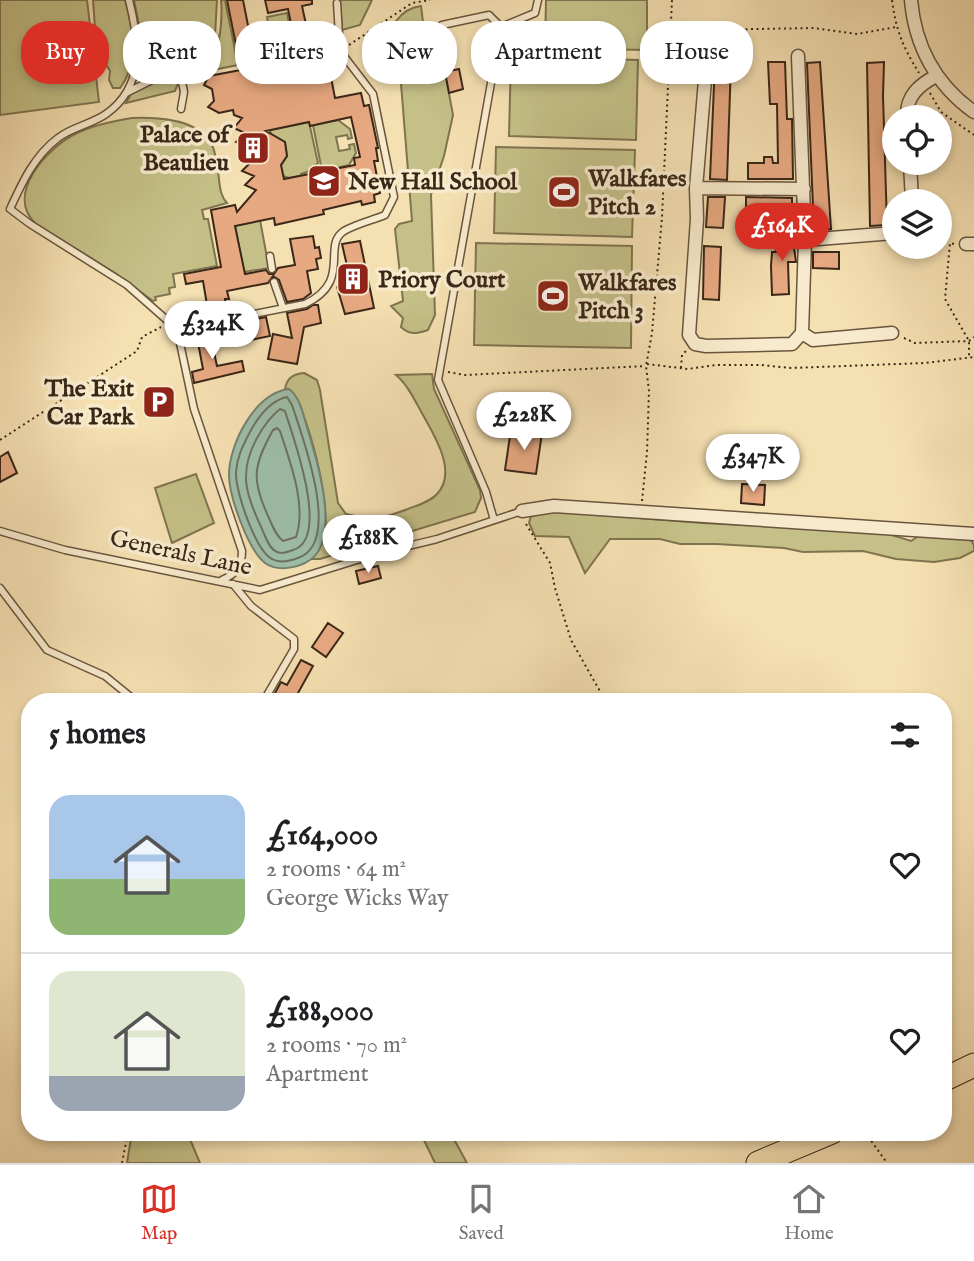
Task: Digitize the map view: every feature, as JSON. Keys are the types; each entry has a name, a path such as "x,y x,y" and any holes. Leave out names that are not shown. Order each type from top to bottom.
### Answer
{"highway":[{"path":"952,1076 974,1065"},
{"path":"758,1163 811,1141"}],"street":[{"path":"911,0 919,43 936,76 954,98 974,113"},
{"path":"704,84 689,335 695,344 706,346 792,344 802,333 805,240 798,56"},
{"path":"906,105 924,82 936,76"},
{"path":"696,188 804,189"},
{"path":"805,240 882,234"},
{"path":"802,333 813,340 892,333"},
{"name":"Generals Lane","path":"520,511 554,506 974,534"}],"lane":[{"path":"128,0 133,21"},
{"path":"515,21 535,12 538,0"},
{"path":"337,3 338,21"},
{"path":"457,22 489,15 495,21"},
{"path":"177,329 305,304 319,297 334,273 334,244 342,232 386,215 394,197 373,94 348,61"},
{"path":"0,212 9,209 26,175 49,145 73,129 106,115 126,93 130,84"},
{"path":"126,93 144,84"},
{"path":"181,109 182,84"},
{"path":"491,84 438,380 486,492 494,520"},
{"path":"9,209 127,285 177,329 194,409 242,551 242,561 236,572 221,580"},
{"path":"270,256 272,269"},
{"path":"274,282 283,308"},
{"name":"Generals Lane","path":"0,531 65,550 260,590 520,511"},
{"path":"232,583 251,606 294,639 294,649 268,693"},
{"path":"0,588 47,650 105,676 126,693"}],"path":[{"path":"348,46 412,3 430,0"},
{"path":"641,513 647,452 649,391 646,365 652,333 662,217 672,0"},
{"path":"753,29 814,28 856,34 896,27"},
{"path":"969,356 969,341 945,299 950,243 970,244"},
{"path":"0,440 137,351 142,337 165,325"},
{"path":"892,333 915,343 969,341 974,338"},
{"path":"681,368 682,355 695,344"},
{"path":"438,370 465,375 646,365 681,368 761,365 791,368 911,363 974,357"},
{"path":"520,511 550,563 571,640 601,693"},
{"path":"122,1163 126,1141"},
{"path":"870,1141 887,1163"}],"shaded area":[{"path":"0,0 87,0 89,21 21,21 21,84 97,84 99,102 0,115"},
{"path":"93,0 125,0 130,21 123,21 123,83 120,88 113,88 109,80 109,21 94,21"},
{"path":"134,0 217,0 216,21 138,21"},
{"path":"221,0 225,0 235,50 235,66 221,68 221,21"},
{"path":"340,0 372,0 360,25 348,28 348,21 341,21"},
{"path":"546,0 647,0 647,21 640,21 640,50 626,50 626,21 546,21"},
{"path":"421,6 423,21 396,21 407,10"},
{"path":"287,13 289,21 268,21 267,17"},
{"path":"626,60 638,60 636,140 509,136 510,84 626,84"},
{"path":"150,84 178,84 175,91 126,103 131,94"},
{"path":"401,84 447,84 453,115 444,156 431,195 435,315 428,330 414,333 401,327 403,318 391,306 403,301 395,229 399,224 412,221"},
{"path":"132,118 176,121 206,136 213,148 221,193 227,203 202,210 204,219 208,219 217,266 173,274 175,287 169,288 170,294 155,297 156,300 153,301 115,273 36,224 27,212 25,200 33,173 64,141 89,128"},
{"path":"338,120 350,129 352,138 348,139 347,135 336,137 339,151 350,149 349,145 354,144 356,153 349,165 322,171 313,125"},
{"path":"309,122 318,163 301,176 283,176 280,167 287,156 285,142 271,134 270,130"},
{"name":"Walkfares Pitch 2","path":"496,147 635,150 632,237 494,233"},
{"path":"260,220 269,268 244,272 235,226"},
{"name":"Walkfares Pitch 3","path":"476,243 632,246 631,348 474,345"},
{"path":"304,373 317,380 320,390 338,503 346,514 364,518 391,515 427,501 437,494 443,485 445,465 438,443 411,393 396,375 432,374 434,389 480,490 481,498 475,512 320,559 312,559 325,530 321,479 303,415 296,399 289,389 285,389 291,377"},
{"path":"196,474 214,523 172,543 155,488"},
{"path":"549,511 703,523 882,532 911,541 925,532 970,539 974,551 960,558 934,562 896,559 863,551 803,552 784,548 680,544 660,539 610,539 585,573 569,537 535,536 529,523 531,516"},
{"path":"131,1141 191,1141 200,1163 127,1163"},
{"path":"424,1141 455,1141 467,1163 435,1163"}],"water":[{"path":"289,389 301,406 311,440 324,496 325,516 324,534 319,549 310,560 294,567 282,568 265,563 252,547 236,509 229,475 234,449 246,422 265,400"}],"building":[{"path":"227,0 243,0 247,21 235,21 235,40"},
{"path":"265,0 312,0 312,4 302,6 305,21 290,21 288,9 268,13"},
{"path":"768,62 785,62 787,119 792,119 793,179 748,179 748,163 764,163 764,157 772,157 773,163 778,163 777,104 770,104"},
{"path":"820,62 831,229 814,231 807,63"},
{"path":"884,62 882,175 885,175 886,189 882,189 882,225 870,226 867,63"},
{"path":"457,69 463,89 449,93 447,84 457,84"},
{"path":"235,71 235,84 332,84 335,98 361,93 364,106 369,105 378,148 378,161 374,161 380,193 374,195 375,202 362,205 361,201 323,210 324,214 275,225 274,218 235,226 245,274 266,270 269,274 274,274 278,268 295,265 290,239 313,236 315,248 319,247 321,258 316,259 318,269 307,271 311,293 303,299 287,302 279,280 273,276 268,283 227,291 227,313 209,317 203,281 186,284 184,274 221,267 211,210 235,205 237,212 256,190 245,185 254,176 242,171 251,162 239,156 247,147 236,142 245,133 234,128 242,118 234,115 233,110 219,113 208,107 214,101 212,89 204,85 221,84 221,74","holes":["351,117 360,157 354,158 355,165 284,179 281,165 287,156 285,142 266,131 309,122 310,126"]},
{"path":"714,84 730,84 727,180 710,179"},
{"path":"708,197 725,197 723,228 706,227"},
{"path":"746,197 792,198 792,214 746,214"},
{"path":"792,233 796,262 788,262 789,294 772,295 771,266 772,252 776,252 775,234"},
{"name":"Priory Court","path":"360,241 374,308 345,314 337,287 340,286 339,272 348,270 342,244"},
{"path":"704,246 721,247 719,300 703,299"},
{"path":"813,252 839,252 839,269 813,268"},
{"path":"318,305 321,323 304,327 297,364 268,359 273,334 292,338 287,313"},
{"path":"266,317 270,336 236,343 234,333 240,332 238,323"},
{"path":"209,329 217,366 242,361 244,371 194,383 192,372 203,369 196,332"},
{"path":"511,429 542,433 536,474 505,470"},
{"path":"8,452 17,473 0,482 0,457"},
{"path":"742,484 765,485 764,505 741,503"},
{"path":"378,566 381,578 359,584 356,571"},
{"path":"328,623 343,633 326,657 312,647"},
{"path":"301,660 313,666 298,693 275,693 281,682 287,685"}],"place":[{"name":"Palace of Beaulieu","path":"253,148"},
{"name":"New Hall School","path":"324,181"},
{"name":"Walkfares Pitch 2","path":"564,192"},
{"name":"Priory Court","path":"353,279"},
{"name":"Walkfares Pitch 3","path":"553,296"},
{"name":"The Exit Car Park","path":"159,402"}]}
